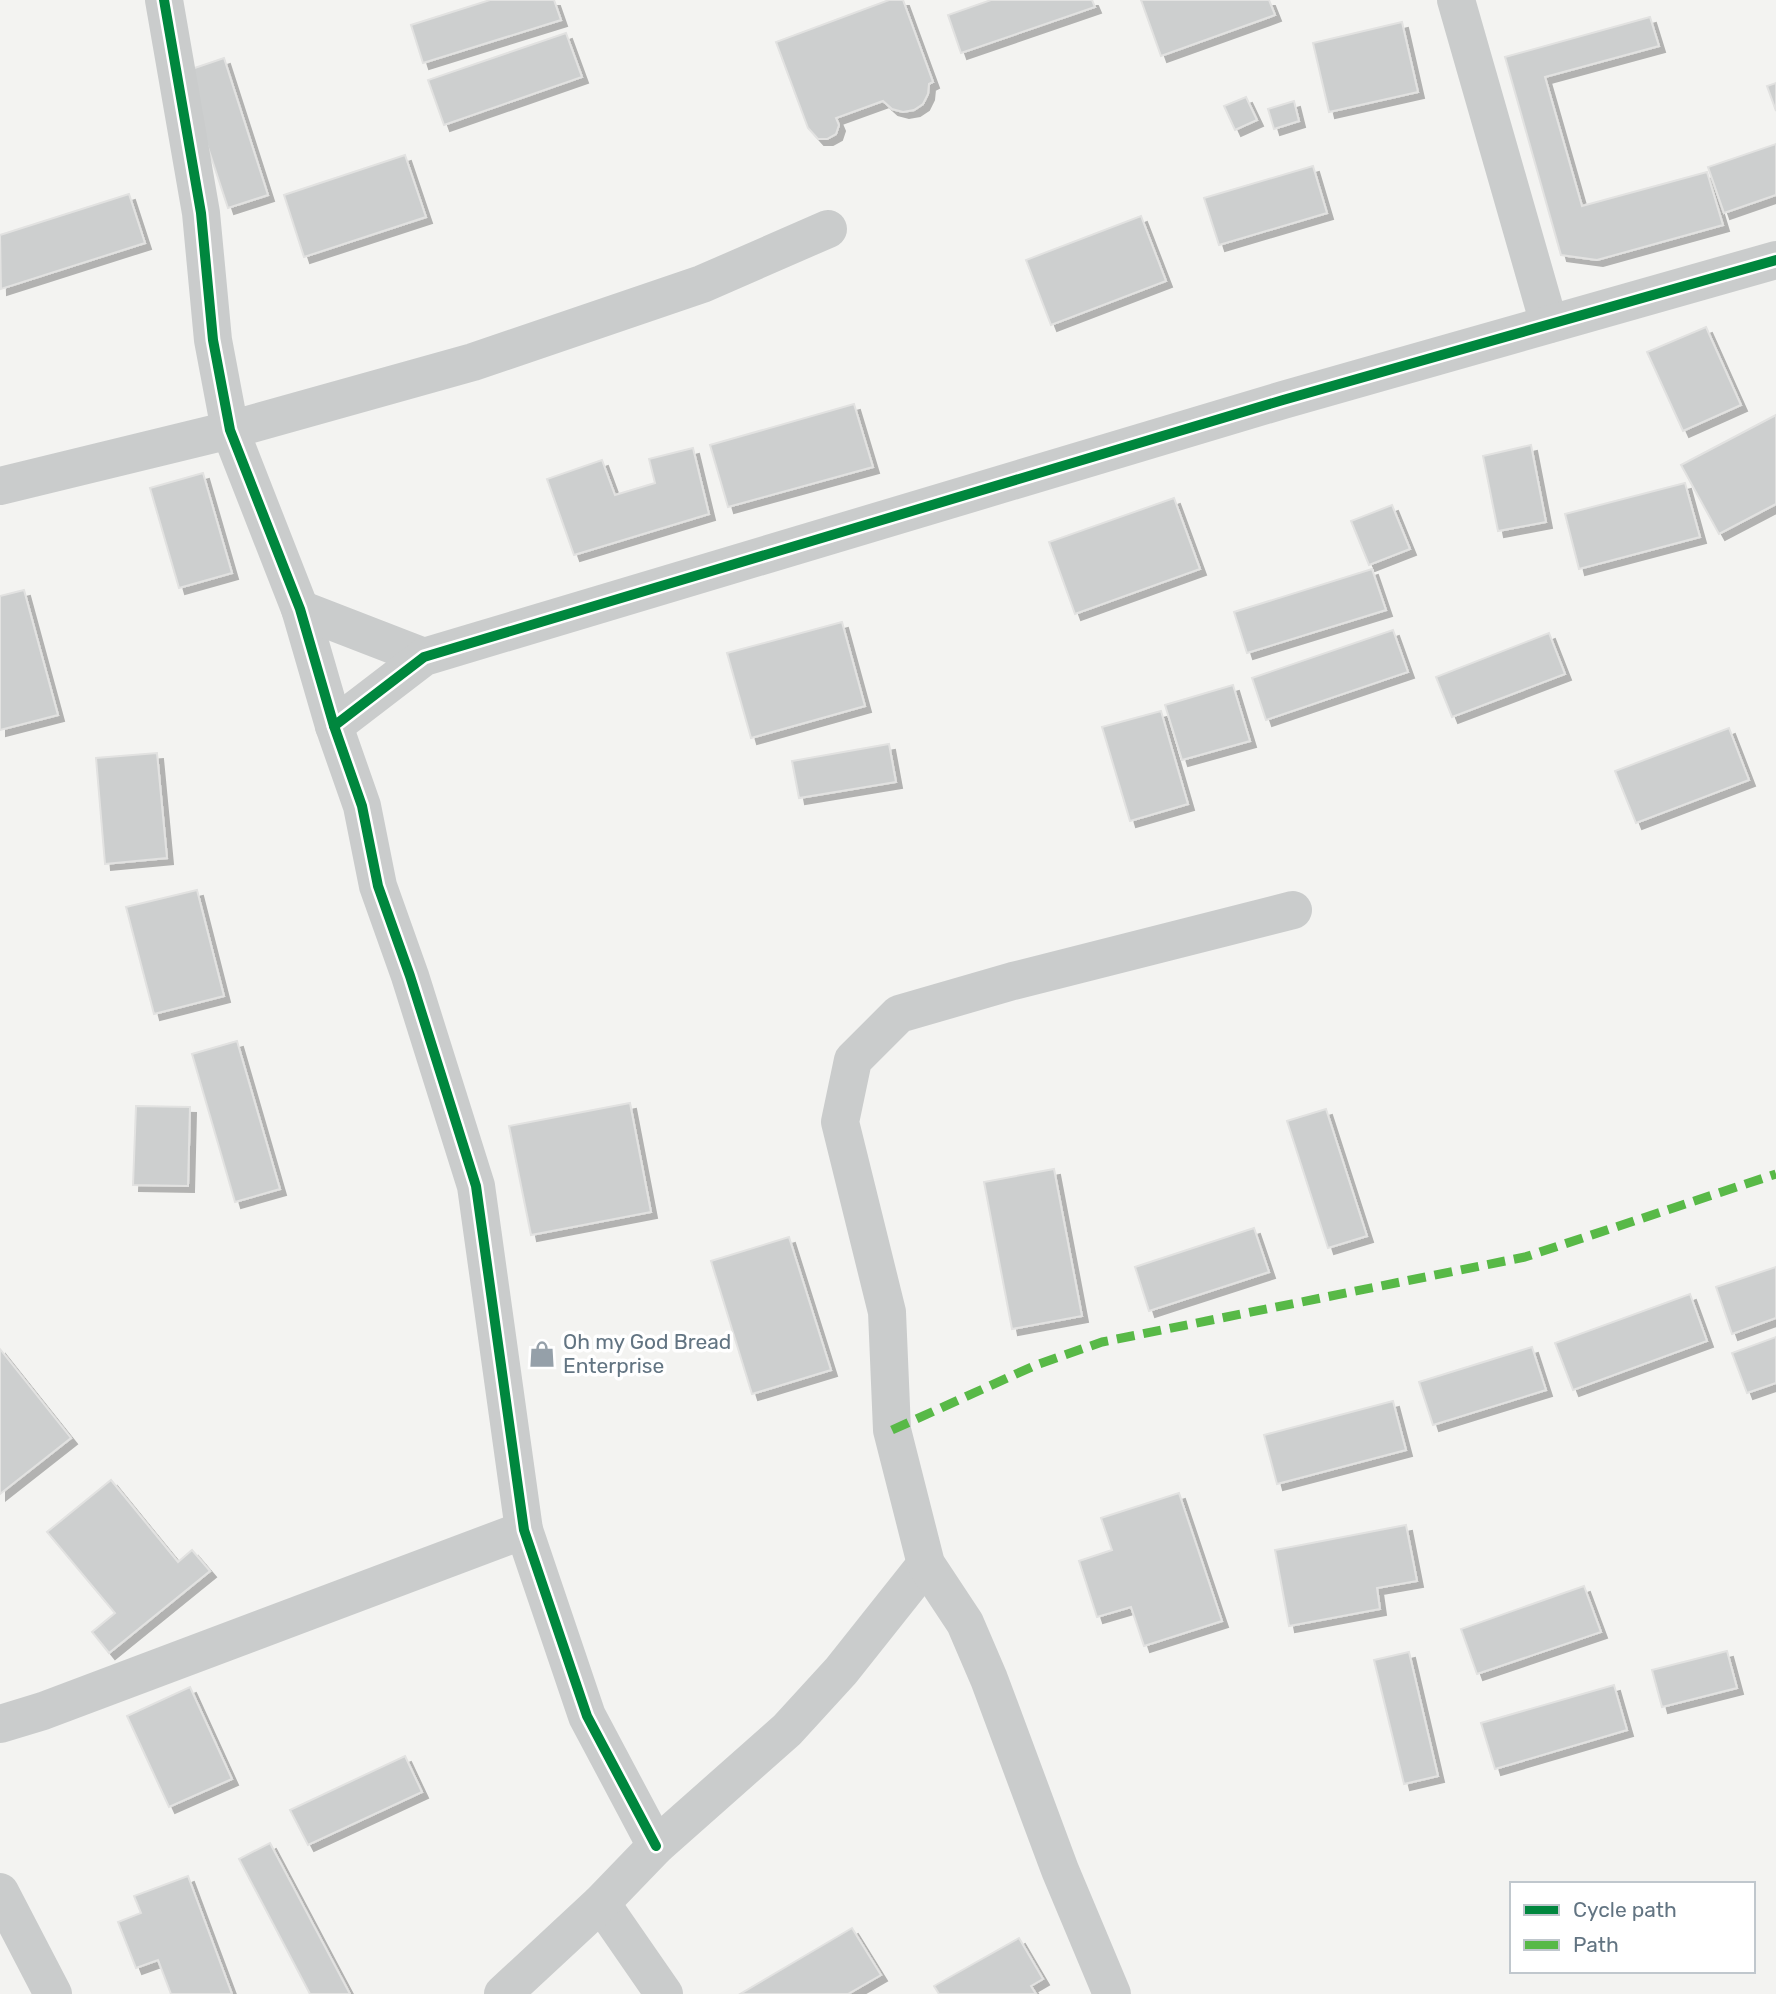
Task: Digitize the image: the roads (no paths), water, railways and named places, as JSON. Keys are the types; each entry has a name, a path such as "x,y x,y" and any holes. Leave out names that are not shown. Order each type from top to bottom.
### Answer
{"street":[{"path":"164,0 201,213 213,341 230,430 300,609 334,726 362,806 378,886 410,976 476,1185 524,1530 587,1716 656,1846"},
{"path":"1456,0 1549,324"},
{"path":"0,486 230,430 473,362 702,284 828,229"},
{"path":"334,726 424,657 1283,400 1776,260"},
{"path":"300,609 424,657"},
{"path":"1112,1994 1060,1870 989,1679 965,1623 926,1564 892,1430 887,1312 840,1122 853,1060 899,1014 1013,981 1293,910"},
{"path":"0,1724 55,1706 524,1530"},
{"path":"503,1994 601,1903 656,1846 787,1730 841,1671 926,1564"},
{"path":"0,1892 53,1994"},
{"path":"601,1903 664,1994"}],"place":[{"name":"Oh my God Bread Enterprise","path":"542,1354"}]}
